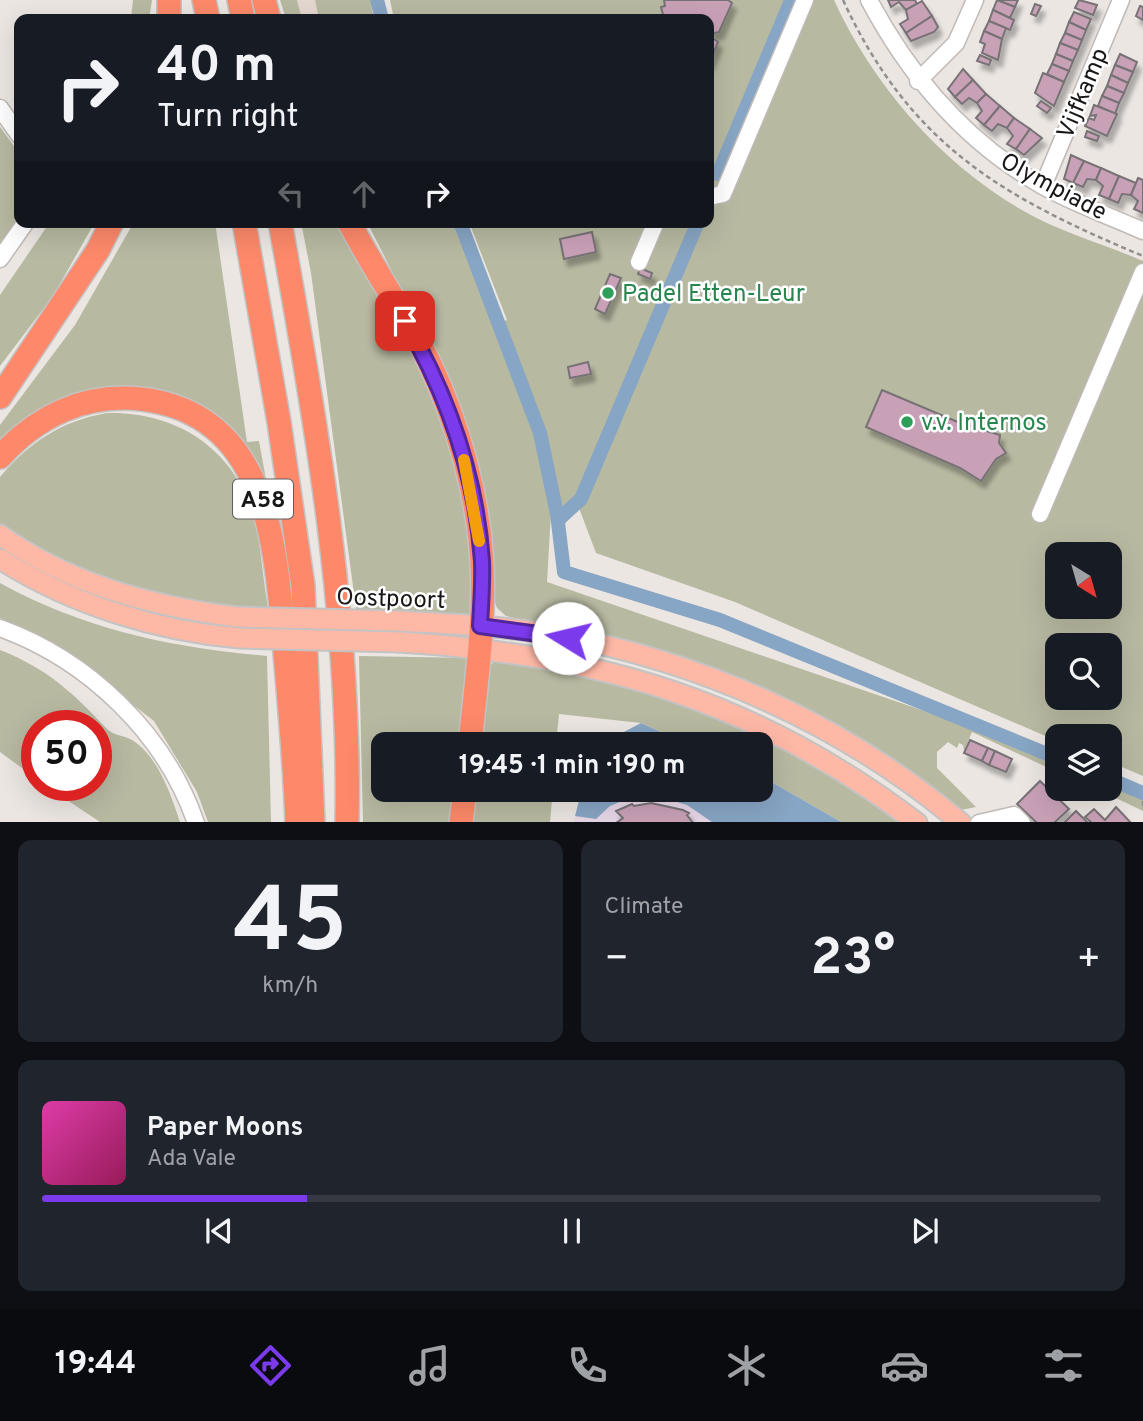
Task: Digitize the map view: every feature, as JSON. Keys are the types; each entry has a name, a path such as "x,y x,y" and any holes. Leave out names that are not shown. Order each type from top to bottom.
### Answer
{"highway":[{"path":"0,397 98,250 109,228"},
{"name":"A58","path":"245,228 279,422 303,586 313,822"},
{"name":"A58","path":"281,228 315,415 337,589 347,822"},
{"path":"352,228 428,361 453,422 473,497 482,562 480,636 471,732"},
{"name":"A58","path":"0,457 44,418 80,403 119,397 158,401 179,408 205,422 238,453 261,494 270,524 279,582 297,822"},
{"path":"461,822 463,802"}],"main road":[{"name":"Oostpoort","path":"0,535 38,558 104,589 163,607 237,617 398,621 480,636 613,672 736,714 797,744 866,784 917,822"},
{"name":"Oostpoort","path":"0,559 62,591 120,614 162,625 239,638 399,642 480,636 588,642 692,670 804,717 838,736 895,772 961,822"}],"street":[{"path":"714,196 723,194 805,0"},
{"name":"Olympiade","path":"869,0 918,81 969,135 1004,163 1043,186 1143,231"},
{"path":"918,81 956,43 975,0"},
{"name":"Vijfkamp","path":"1043,186 1121,0"},
{"path":"0,107 14,128"},
{"path":"0,259 22,228"},
{"path":"639,262 653,228"},
{"path":"1040,514 1143,272"},
{"path":"0,628 21,636 73,665 117,700 168,764 196,822"},
{"path":"979,822 1014,815 1021,822"}],"shaded area":[{"path":"297,0 315,0 318,14 301,14"},
{"path":"579,802 747,802 785,822 574,822"}],"green space":[{"path":"133,0 152,0 150,14 132,14"},
{"path":"280,0 297,0 301,14 284,14"},
{"path":"315,0 370,0 373,14 318,14"},
{"path":"390,0 834,0 868,62 889,91 911,118 962,168 990,190 1034,217 1143,261 1143,776 1122,767 1122,724 1045,724 1045,736 735,602 596,553 576,500 560,511 556,508 547,446 501,322 507,320 471,228 714,228 714,14 393,14"},
{"path":"0,127 14,146 15,228 0,254"},
{"path":"46,228 92,228 53,296 0,366 0,295"},
{"path":"131,228 216,228 247,442 259,441 271,507 245,453 133,393 0,447 0,425 75,325"},
{"path":"302,228 347,228 448,422 472,536 473,619 357,616 311,273"},
{"path":"370,228 455,228 540,448 551,512 547,582 974,728 1045,757 1045,766 972,732 964,751 963,745 959,743 957,748 948,742 937,752 937,768 976,807 961,810 823,718 741,679 699,664 506,616 497,608 436,359"},
{"path":"107,413 158,419 181,428 201,440 235,475 247,497 255,522 269,613 128,590 44,555 0,527 0,477 11,465 48,435 75,421"},
{"path":"0,583 64,613 129,634 197,648 267,656 271,822 208,822 197,792 154,721 54,644 0,618"},
{"path":"0,650 46,674 88,710 21,710 21,767 0,752"},
{"path":"359,656 471,658 463,732 371,732 371,802 457,802 455,822 363,822"},
{"path":"494,661 531,664 673,696 749,732 661,732 641,723 559,714 557,732 478,732 483,675"},
{"path":"112,732 129,738 149,756 162,777 180,822 100,822 68,801 112,801"},
{"path":"773,743 832,771 901,822 841,822 773,783"},
{"path":"1122,789 1143,797 1143,811 1122,801"},
{"path":"472,802 552,802 550,822 471,822"}],"water":[{"path":"641,723 661,732 624,732"},
{"path":"773,783 841,822 712,822 687,805 677,802 773,802"},
{"path":"579,802 620,802 610,806 596,819 575,816"}],"building":[{"path":"664,0 728,0 732,3 719,32 714,33 714,14 663,14 661,7 665,6"},
{"path":"888,0 915,0 917,4 906,10 899,2 891,7"},
{"path":"997,0 1018,0 1015,7"},
{"path":"997,0 1015,7 1010,18 993,10"},
{"path":"1079,0 1097,5 1093,15 1075,8"},
{"path":"922,1 932,16 906,33 900,24 908,19 906,10"},
{"path":"1035,4 1041,6 1036,16 1031,14"},
{"path":"1140,6 1143,7 1143,20 1136,16"},
{"path":"993,10 1014,20 1010,30 989,21"},
{"path":"1074,12 1091,19 1086,30 1069,22"},
{"path":"932,16 938,27 934,32 911,41 906,33"},
{"path":"989,21 1006,28 1002,39 984,31"},
{"path":"1069,22 1086,30 1082,40 1065,33"},
{"path":"984,31 1002,39 998,60 982,53 985,44 980,42"},
{"path":"1065,33 1082,40 1078,50 1060,43"},
{"path":"1060,43 1078,50 1073,61 1056,54"},
{"path":"1056,54 1073,61 1069,71 1052,64"},
{"path":"1120,54 1137,62 1133,72 1115,65"},
{"path":"980,55 991,60 989,65 977,61"},
{"path":"1052,64 1069,71 1064,82 1047,74"},
{"path":"1115,65 1133,72 1128,83 1111,75"},
{"path":"963,69 973,80 955,97 948,89"},
{"path":"1043,73 1064,82 1054,106 1035,93"},
{"path":"1111,75 1128,83 1124,93 1107,86"},
{"path":"973,80 986,94 977,103 969,98 962,104 955,97"},
{"path":"1107,86 1124,93 1119,103 1102,96"},
{"path":"986,94 1000,106 984,125 976,118 982,111 977,103"},
{"path":"1102,96 1119,103 1115,114 1098,106"},
{"path":"1041,101 1051,108 1047,113 1037,106"},
{"path":"1094,105 1117,114 1107,136 1085,126 1089,118 1094,120 1096,115 1090,116"},
{"path":"1000,106 1014,118 1007,128 998,124 992,131 984,125"},
{"path":"1014,118 1030,129 1016,149 1007,144 1013,136 1007,128"},
{"path":"1030,129 1042,138 1024,155 1016,149"},
{"path":"1087,131 1099,136 1097,141 1085,137"},
{"path":"1071,155 1084,161 1073,183 1064,179"},
{"path":"1084,161 1101,168 1096,180 1087,179 1083,187 1073,183"},
{"path":"1101,168 1119,176 1109,199 1099,195 1103,186 1096,180"},
{"path":"1119,176 1136,183 1131,195 1122,194 1118,203 1109,199"},
{"path":"1138,178 1143,180 1143,213 1134,209 1138,201 1131,195"},
{"path":"592,232 596,252 564,259 560,239"},
{"path":"640,268 652,273 650,279 638,274"},
{"path":"610,274 621,278 605,314 595,309"},
{"path":"588,362 591,374 570,378 568,367"},
{"path":"882,390 960,423 1000,435 999,443 1006,453 996,459 981,481 960,468 866,427"},
{"path":"970,740 988,748 982,761 964,753"},
{"path":"988,748 995,751 989,765 982,761"},
{"path":"995,751 1012,759 1006,772 989,765"},
{"path":"1040,781 1045,786 1045,801 1061,801 1069,809 1055,822 1036,822 1017,804"},
{"path":"651,803 683,810 689,813 687,815 692,822 617,822 623,818 616,811 632,804 634,806"},
{"path":"1116,807 1130,822 1091,822 1085,817 1094,809 1105,820"},
{"path":"1076,811 1087,822 1065,822"}],"waterway":[{"path":"377,0 381,14"},
{"path":"718,174 790,3"},
{"path":"462,228 540,433 557,514 564,572 720,620 1045,753"},
{"path":"558,520 581,499 695,228"},
{"path":"1122,784 1143,793"}],"slow traffic":[{"path":"464,460 473,497 479,541"}],"place":[{"name":"Padel Etten-Leur","path":"608,293"},
{"name":"v.v. Internos","path":"907,422"}],"route":[{"path":"405,321 428,361 445,400 463,455 473,497 482,562 480,626 568,638"}]}
